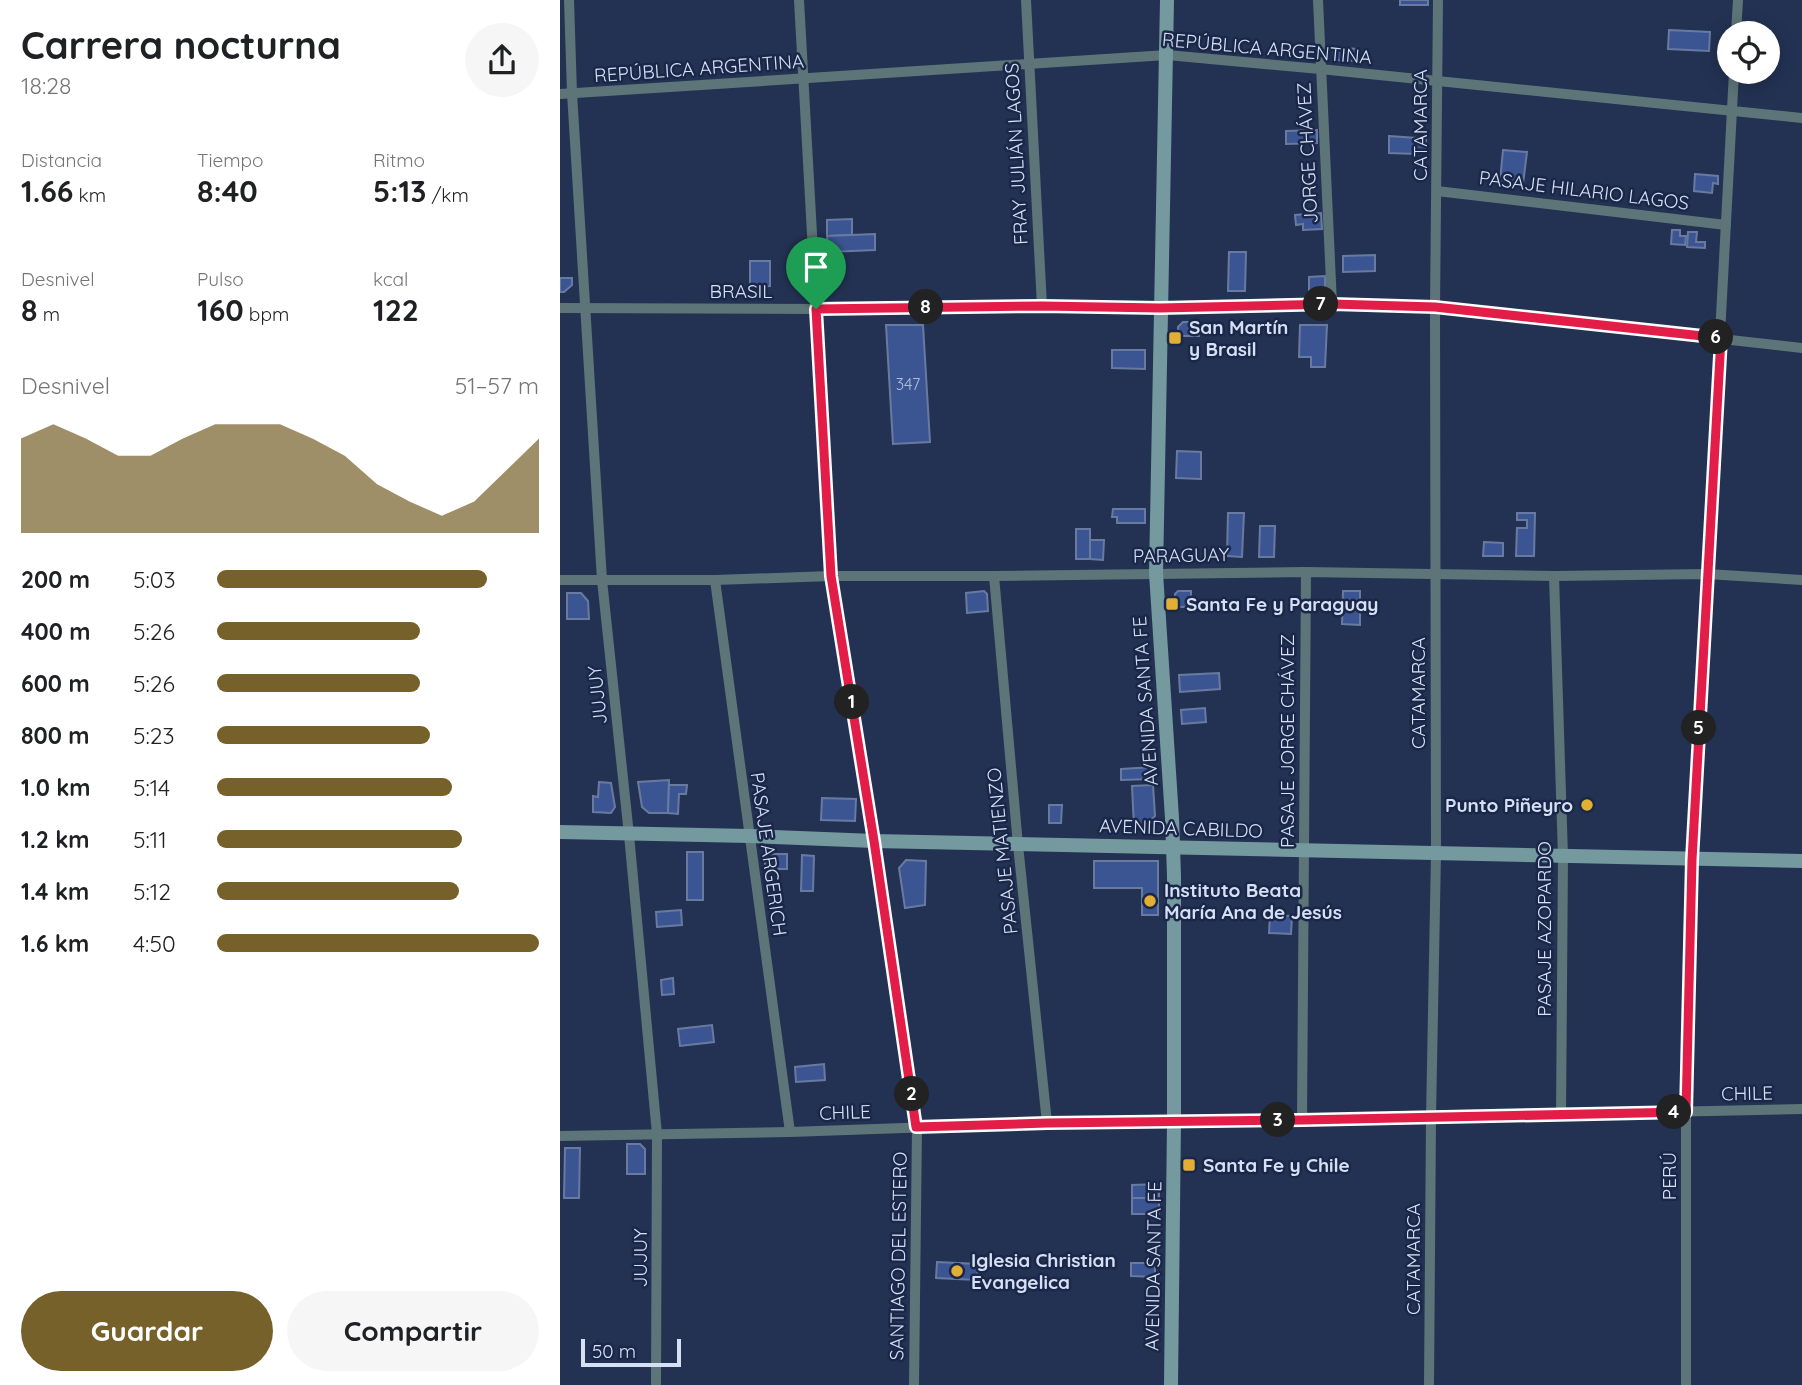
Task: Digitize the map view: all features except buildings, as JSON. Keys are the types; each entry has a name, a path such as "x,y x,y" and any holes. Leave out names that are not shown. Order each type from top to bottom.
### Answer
{"street":[{"name":"JUJUY","path":"569,0 572,93 602,580 657,1134 656,1385"},
{"name":"SANTIAGO DEL ESTERO","path":"799,0 831,576 916,1127 914,1385"},
{"name":"FRAY JULIÁN LAGOS","path":"1026,0 1042,306"},
{"name":"AVENIDA SANTA FE","path":"1167,0 1156,573 1172,848 1174,1121 1171,1385"},
{"name":"JORGE CHÁVEZ","path":"1318,0 1332,304"},
{"name":"CATAMARCA","path":"1429,1385 1437,853 1435,307 1438,0"},
{"path":"1737,21 1738,0"},
{"name":"REPÚBLICA ARGENTINA","path":"560,94 1167,55 1802,118"},
{"name":"PERÚ","path":"1686,1385 1686,1112 1692,860 1733,84"},
{"name":"PASAJE HILARIO LAGOS","path":"1437,191 1726,225"},
{"name":"BRASIL","path":"560,308 1160,308 1332,304 1435,307 1802,348"},
{"name":"PARAGUAY","path":"560,580 1306,572 1554,576 1707,574 1802,580"},
{"name":"PASAJE JORGE CHÁVEZ","path":"1302,1120 1306,572"},
{"name":"PASAJE MATIENZO","path":"993,576 1047,1123"},
{"name":"PASAJE AZOPARDO","path":"1554,576 1563,856 1561,1115"},
{"name":"PASAJE ARGERICH","path":"715,580 790,1132"},
{"name":"AVENIDA CABILDO","path":"560,832 1018,845 1802,861"},
{"name":"CHILE","path":"560,1136 790,1132 1047,1123 1432,1118 1802,1109"}],"place":[{"name":"San Martín y Brasil","path":"1175,338"},
{"name":"Santa Fe y Paraguay","path":"1172,604"},
{"name":"Punto Piñeyro","path":"1587,805"},
{"name":"Instituto Beata María Ana de Jesús","path":"1150,901"},
{"name":"Santa Fe y Chile","path":"1189,1165"},
{"name":"Iglesia Christian Evangelica","path":"957,1271"}],"route":[{"path":"1332,304 1435,307 1721,338 1692,860 1686,1112 916,1127 831,576 816,309 1042,306 1160,308 1332,304"}]}
